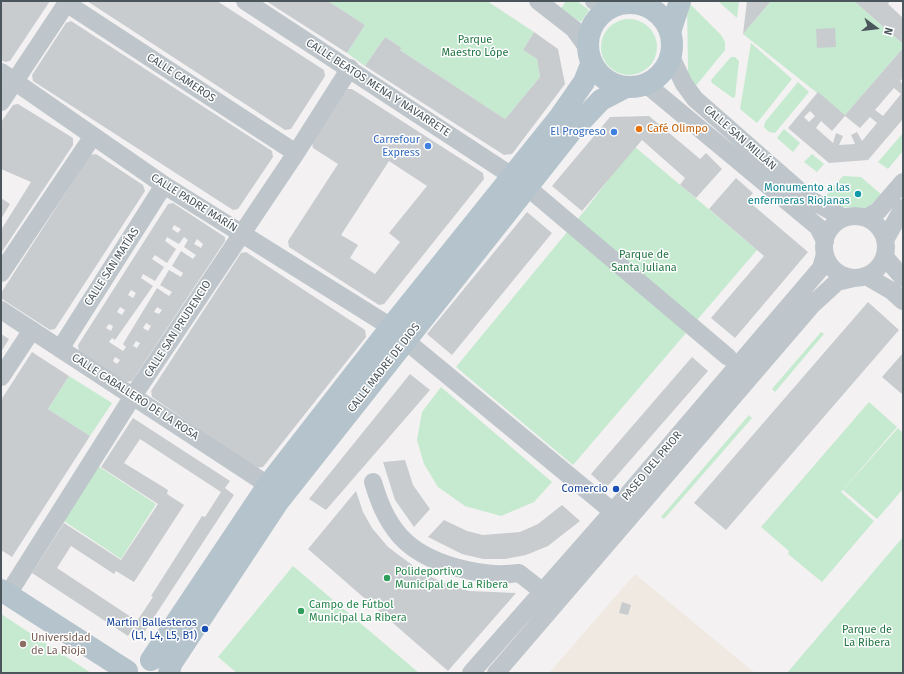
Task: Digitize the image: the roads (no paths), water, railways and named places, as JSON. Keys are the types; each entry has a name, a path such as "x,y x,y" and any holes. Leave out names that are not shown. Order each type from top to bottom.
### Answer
{"main road":[{"path":"670,32 658,14 634,3 607,10 596,20 590,33 590,56 605,79 636,86 656,79 664,70 670,57 672,50 670,32 680,1"},
{"name":"CALLE MADRE DE DIOS","path":"151,660 268,485 398,334 519,182 584,82 590,56"},
{"name":"CALLE MADRE DE DIOS","path":"519,182 570,133 600,100 636,86"},
{"name":"CALLE MADRE DE DIOS","path":"169,673 171,664 278,502 398,334"},
{"path":"4,590 126,672 133,664 142,660 151,660 159,662 169,673"}],"street":[{"name":"CALLE BEATOS MENA Y NAVARRETE","path":"245,1 350,68 519,182 728,357"},
{"path":"538,1 574,29 590,56"},
{"path":"594,1 634,3"},
{"path":"1,102 8,76 67,2"},
{"name":"CALLE CAMEROS","path":"67,2 296,153"},
{"name":"CALLE SAN MILLÁN","path":"670,57 684,84 695,99 809,199 844,218"},
{"name":"CALLE SAN PRUDENCIO","path":"4,590 241,233 296,153 350,68"},
{"name":"CALLE PADRE MARÍN","path":"8,76 164,185 398,334"},
{"name":"CALLE SAN MILLÁN","path":"636,86 818,226 825,247"},
{"path":"1,273 93,136"},
{"path":"866,218 878,211 903,182"},
{"name":"CALLE SAN MATÍAS","path":"60,349 164,185"},
{"path":"860,277 881,265 885,248 903,208"},
{"path":"903,278 885,248 878,227 866,218 859,216 844,218 832,227 825,247 829,263 835,271 844,276 860,277 892,291 903,301"},
{"name":"PASEO DEL PRIOR","path":"471,673 820,268 825,247"},
{"name":"PASEO DEL PRIOR","path":"496,673 812,304 838,282 860,277"},
{"name":"CALLE CABALLERO DE LA ROSA","path":"1,310 268,485"},
{"path":"1,377 32,330"},
{"path":"398,334 612,511"},
{"path":"373,482 381,508 401,536 414,548 452,566 486,573 519,573 542,591"}],"place":[{"name":"Café Olimpo","path":"639,129"},
{"name":"El Progreso","path":"614,132"},
{"name":"Carrefour Express","path":"428,146"},
{"name":"Monumento a las enfermeras Riojanas","path":"858,194"},
{"name":"Comercio","path":"616,489"},
{"name":"Polideportivo Municipal de La Ribera","path":"387,578"},
{"name":"Campo de Fútbol Municipal La Ribera","path":"301,611"},
{"name":"Martín Ballesteros (L1, L4, L5, B1)","path":"205,629"},
{"name":"Universidad de La Rioja","path":"23,644"}],"park label":[{"name":"Parque Maestro Lópe","path":"475,46"},
{"name":"Parque de Santa Juliana","path":"644,261"},
{"name":"Parque de La Ribera","path":"867,636"}]}
